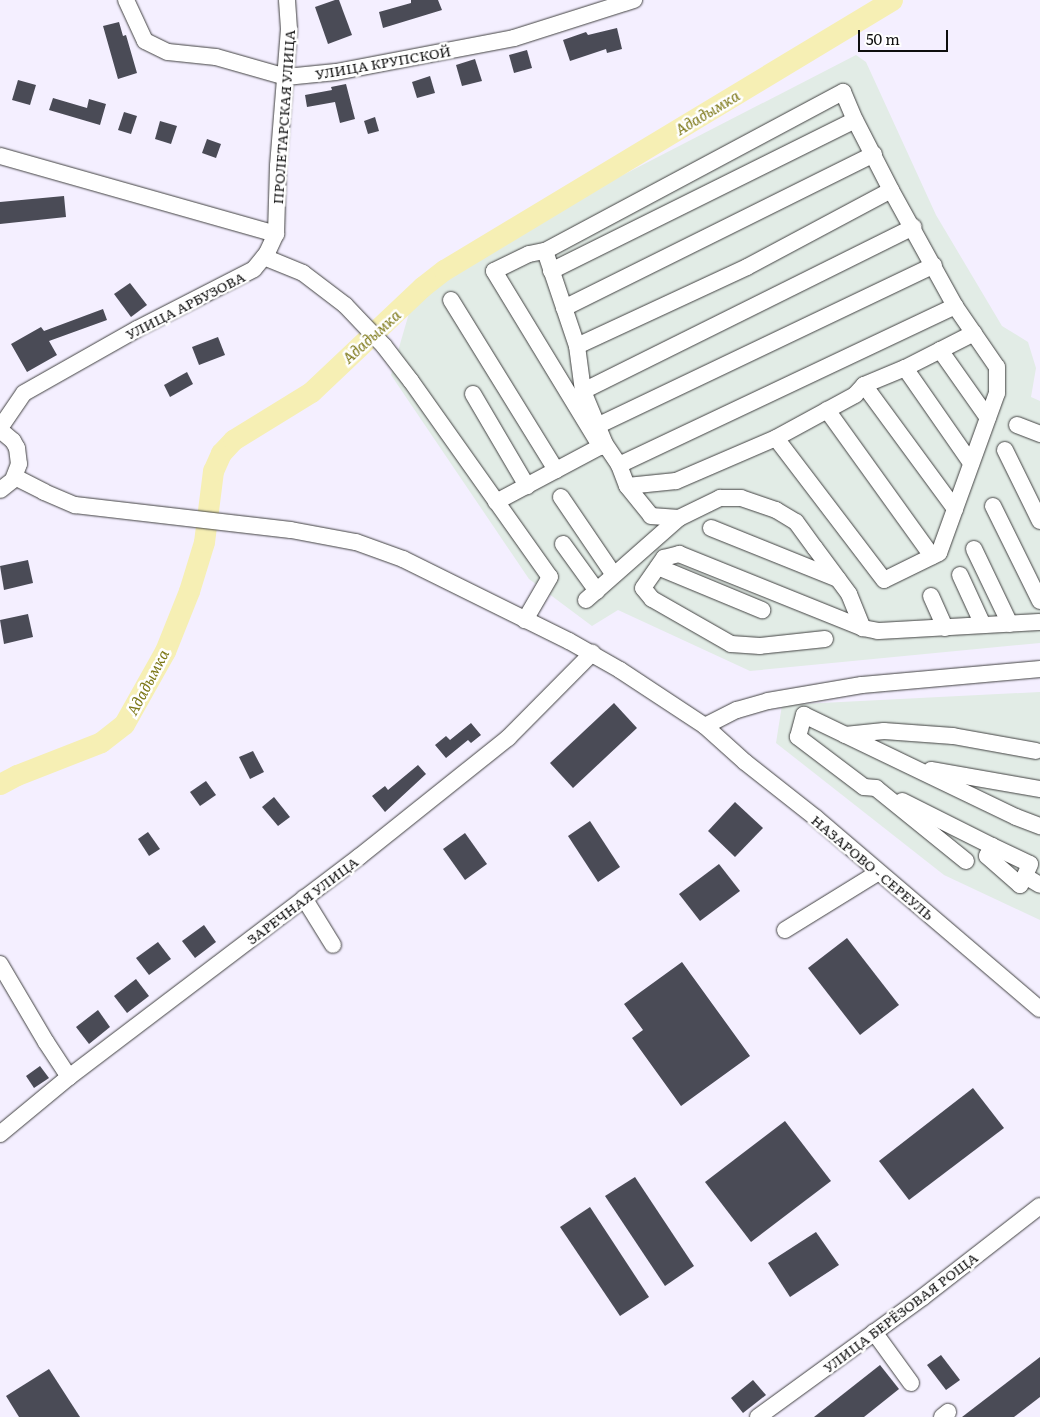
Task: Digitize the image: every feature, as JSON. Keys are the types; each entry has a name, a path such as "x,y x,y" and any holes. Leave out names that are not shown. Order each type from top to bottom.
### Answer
{"street":[{"name":"УЛИЦА КРУПСКОЙ","path":"126,0 145,41 168,52 216,57 286,77 336,72 514,38 634,0"},
{"name":"ПРОЛЕТАРСКАЯ УЛИЦА","path":"276,234 278,166 289,29 287,0"},
{"path":"679,518 651,516 627,486 619,465 603,446 494,271 528,254 545,251 843,92 855,120 891,190 955,306 997,367 997,393 939,553 884,580 776,438"},
{"path":"552,271 855,120"},
{"path":"564,308 874,154"},
{"path":"0,156 276,234"},
{"path":"577,346 747,267 891,190"},
{"path":"583,391 913,227"},
{"name":"УЛИЦА АРБУЗОВА","path":"0,429 24,393 137,329 254,269 264,257 276,234"},
{"path":"545,251 577,346 583,391 598,425 603,446"},
{"path":"264,257 303,274 345,305 384,346 438,421 550,577 525,620"},
{"path":"598,425 934,265"},
{"path":"451,300 556,470"},
{"path":"619,465 955,306"},
{"path":"627,486 676,481 776,438 855,395 864,385 905,368 974,333"},
{"path":"940,350 988,418"},
{"path":"905,368 971,463"},
{"path":"864,385 955,509"},
{"path":"474,394 527,486"},
{"path":"827,410 932,556"},
{"path":"1017,425 1039,435"},
{"path":"0,429 17,448 19,464 15,477 0,490"},
{"path":"496,502 603,446"},
{"path":"1005,450 1040,521"},
{"name":"НАЗАРОВО - СЕРЕУЛЬ","path":"15,477 75,505 291,530 356,542 403,559 592,653 705,726 1040,1009"},
{"path":"561,497 614,575"},
{"path":"564,544 591,595 679,518 720,498 741,498 776,510 796,522 849,594 863,628"},
{"path":"993,506 1040,601"},
{"path":"712,528 838,579"},
{"path":"974,548 1010,624"},
{"path":"825,639 760,646 732,644 652,599 643,588 664,558 679,554 863,628 878,631 1040,622"},
{"path":"658,567 762,610"},
{"path":"960,575 983,625"},
{"path":"931,596 944,628"},
{"name":"ЗАРЕЧНАЯ УЛИЦА","path":"0,1134 70,1077 360,857 508,738 592,653"},
{"path":"705,726 737,710 768,701 824,691 862,685 1040,669"},
{"path":"1040,826 804,716 798,737 864,788 876,788 992,846 1032,869 1040,885"},
{"path":"958,726 1038,751"},
{"path":"844,735 884,731 953,736 1038,751"},
{"path":"884,731 930,745"},
{"path":"910,766 1040,789"},
{"path":"876,788 966,862"},
{"path":"992,846 987,856 1020,885 1032,869"},
{"path":"785,930 880,872"},
{"path":"304,898 333,945"},
{"path":"0,964 46,1042 70,1077"},
{"name":"УЛИЦА БЕРЁЗОВАЯ РОЩА","path":"758,1417 1040,1206"},
{"path":"874,1332 911,1383"}],"shaded area":[{"path":"856,55 866,62 936,215 1002,326 1028,342 1036,368 1031,397 1040,401 1040,643 750,671 618,610 592,626 529,579 391,375 414,296 483,247"},
{"path":"1040,692 1040,920 944,875 776,743 782,705"}],"building":[{"path":"339,0 352,35 328,44 315,7"},
{"path":"411,0 438,0 442,10 383,28 379,12 411,3"},
{"path":"119,22 123,36 126,35 137,73 118,79 103,26"},
{"path":"617,28 622,49 607,53 606,49 570,61 563,40 586,32 588,35"},
{"path":"527,50 532,68 514,73 509,55"},
{"path":"475,59 482,81 462,86 456,65"},
{"path":"430,76 435,93 417,98 412,82"},
{"path":"18,80 36,85 30,105 12,100"},
{"path":"346,84 355,119 340,123 335,102 307,107 305,95 332,90 331,87"},
{"path":"53,98 87,108 89,99 106,104 100,125 49,110"},
{"path":"124,112 137,116 131,134 118,130"},
{"path":"375,117 379,131 368,134 364,121"},
{"path":"160,121 177,126 171,144 155,139"},
{"path":"207,139 221,144 216,158 202,153"},
{"path":"64,196 66,217 0,224 0,202"},
{"path":"130,283 147,305 131,317 114,294"},
{"path":"103,309 107,320 49,341 57,355 27,372 11,344 41,327 44,331"},
{"path":"218,337 225,355 199,365 192,347"},
{"path":"187,372 193,384 170,397 164,385"},
{"path":"28,560 33,583 4,590 0,566"},
{"path":"28,614 33,637 4,644 0,620"},
{"path":"614,703 637,728 573,788 550,763"},
{"path":"471,723 481,735 471,743 468,740 446,758 435,745 446,736 450,740"},
{"path":"253,751 264,772 250,779 239,757"},
{"path":"418,765 426,774 385,812 372,796 385,786 388,790"},
{"path":"206,781 216,795 200,806 190,792"},
{"path":"274,797 290,817 278,826 262,807"},
{"path":"735,802 763,828 735,857 708,831"},
{"path":"590,821 620,867 598,882 568,836"},
{"path":"148,832 160,849 149,856 138,839"},
{"path":"465,833 487,864 465,880 443,849"},
{"path":"719,864 740,891 700,921 679,894"},
{"path":"204,925 216,942 195,958 182,941"},
{"path":"847,938 899,1005 860,1035 808,968"},
{"path":"158,942 171,959 149,975 136,958"},
{"path":"682,962 750,1056 681,1106 632,1038 643,1030 624,1004"},
{"path":"136,979 149,996 127,1013 114,996"},
{"path":"98,1010 110,1027 89,1044 76,1027"},
{"path":"40,1066 49,1078 34,1088 26,1076"},
{"path":"973,1088 1004,1128 909,1200 879,1161"},
{"path":"785,1121 831,1181 751,1242 705,1182"},
{"path":"635,1177 694,1266 665,1286 605,1196"},
{"path":"590,1207 649,1297 620,1316 560,1227"},
{"path":"816,1232 839,1265 790,1297 768,1263"},
{"path":"941,1355 960,1380 946,1390 927,1365"},
{"path":"1040,1357 1040,1397 1014,1417 962,1417"},
{"path":"880,1365 899,1389 864,1417 814,1417"},
{"path":"49,1369 80,1417 19,1417 6,1396"},
{"path":"753,1380 766,1395 743,1413 731,1398"}],"waterway":[{"name":"Ададымка","path":"0,784 17,775 101,742 124,724 165,651 189,591 204,542 213,471 221,453 233,440 311,392 422,287 444,270 892,0"}]}
